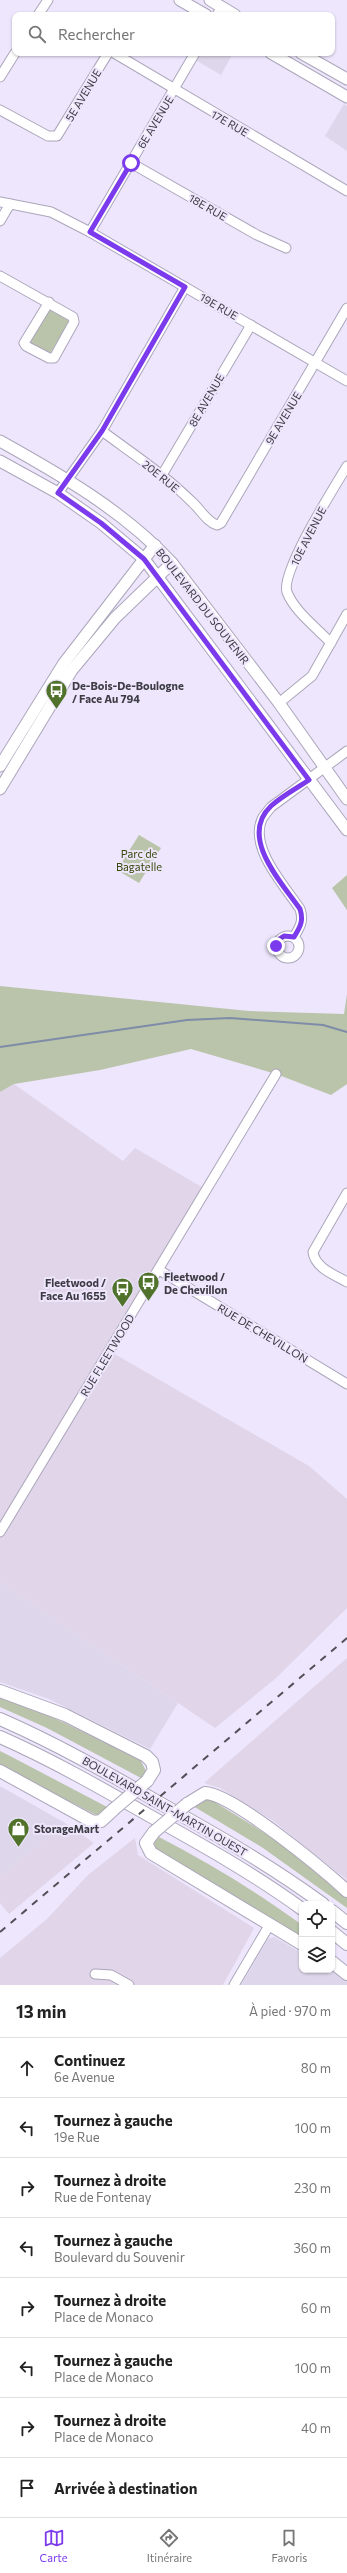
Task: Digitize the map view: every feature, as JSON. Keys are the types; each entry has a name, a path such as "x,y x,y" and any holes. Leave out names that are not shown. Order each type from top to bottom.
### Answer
{"main road":[{"path":"0,1691 65,1716 146,1756 152,1762 154,1770 148,1781 114,1810 101,1821 93,1822 0,1771"},
{"name":"BOULEVARD SAINT-MARTIN OUEST","path":"0,1719 82,1758 219,1836 278,1872 319,1901"},
{"name":"BOULEVARD SAINT-MARTIN OUEST","path":"0,1737 49,1760 104,1789 231,1862 299,1907"},
{"path":"299,1942 151,1853 146,1843 154,1832 187,1804 205,1793 225,1801 288,1842 347,1891"},
{"path":"335,1913 347,1923"},
{"path":"335,1934 347,1944"}],"street":[{"path":"40,12 48,0"},
{"path":"180,0 201,12"},
{"path":"210,0 220,11"},
{"path":"0,77 13,56"},
{"name":"5E AVENUE","path":"0,110 48,136 57,136 106,56"},
{"name":"17E RUE","path":"119,56 347,191"},
{"name":"6E AVENUE","path":"90,232 193,56"},
{"path":"277,56 343,94 347,78 307,56"},
{"name":"18E RUE","path":"131,163 257,235 286,248"},
{"name":"19E RUE","path":"0,202 50,212 90,232 347,381"},
{"path":"0,222 10,204"},
{"path":"0,276 49,302 73,317 74,322 54,358 48,358 26,346 24,342 49,302"},
{"path":"58,493 102,431 185,287"},
{"name":"9E AVENUE","path":"217,525 221,523 347,308"},
{"name":"8E AVENUE","path":"162,475 251,325"},
{"name":"20E RUE","path":"102,431 162,475 212,524 217,525"},
{"name":"BOULEVARD DU SOUVENIR","path":"0,441 68,478 155,545 172,563 279,703 324,769 347,799"},
{"name":"BOULEVARD DU SOUVENIR","path":"0,461 58,493 101,523 144,559 347,830"},
{"name":"10E AVENUE","path":"330,643 293,603 286,591 286,583 300,549 347,466"},
{"path":"0,766 64,663 155,545"},
{"path":"0,789 72,670 115,618 172,563"},
{"path":"279,703 312,676 347,614"},
{"path":"294,937 302,923 300,909 265,859 259,835 262,819 271,807 347,751"},
{"name":"RUE FLEETWOOD","path":"0,1532 276,1074"},
{"path":"347,1193 313,1252 314,1258 320,1266 347,1282"},
{"name":"RUE DE CHEVILLON","path":"159,1270 347,1384"},
{"path":"234,1985 270,1924"},
{"path":"95,1974 112,1975 129,1985"}],"shaded area":[{"path":"189,56 231,56 221,75"},
{"path":"344,104 347,106 347,151 325,136"},
{"path":"14,1084 123,1161 135,1148 207,1190 111,1352 309,1466 347,1499 347,1608 276,1678 215,1728 0,1582 0,1092"},
{"path":"0,1582 178,1703 150,1749 49,1699 0,1682"},
{"path":"347,1658 347,1880 272,1820 220,1788 204,1783"},
{"path":"0,1786 65,1823 0,1877"},
{"path":"65,1823 94,1843 9,1914 0,1903 0,1877"},
{"path":"135,1838 138,1855 254,1928 223,1985 0,1985 0,1958 47,1919 88,1875"},
{"path":"274,1937 299,1951 299,1973 335,1972 347,1980 347,1985 241,1985 268,1939"}],"green space":[{"path":"52,308 67,318 69,323 49,355 31,345 31,341 48,309"},
{"name":"Parc de Bagatelle","path":"139,835 161,848 139,883 117,870"},
{"path":"347,875 347,910 332,888"},
{"path":"0,986 249,1011 344,1014 347,994 347,1084 331,1095 276,1074 191,1049 100,1070 14,1084 0,1092"},
{"path":"0,1698 50,1716 140,1759 146,1771 141,1778 47,1728 0,1707"},
{"path":"0,1751 109,1808 98,1816 0,1766"},
{"path":"207,1799 213,1801 286,1846 347,1897 347,1908 263,1848 193,1806 199,1801"},
{"path":"159,1837 232,1878 268,1901 299,1923 299,1938 156,1853 154,1842"}],"waterway":[{"path":"0,1047 187,1020 230,1018 323,1025 347,1032"}],"railway":[{"path":"0,1932 347,1638"}],"place":[{"name":"De-Bois-De-Boulogne / Face Au 794","path":"56,710"},
{"name":"Fleetwood / De Chevillon","path":"149,1302"},
{"name":"Fleetwood / Face Au 1655","path":"122,1308"},
{"name":"StorageMart","path":"19,1848"}],"route":[{"path":"131,163 90,232 185,287 102,431 58,493 101,523 144,559 309,780 271,807 262,819 259,835 265,859 300,909 302,916 302,923 294,937 287,935 281,937 276,946"}]}
